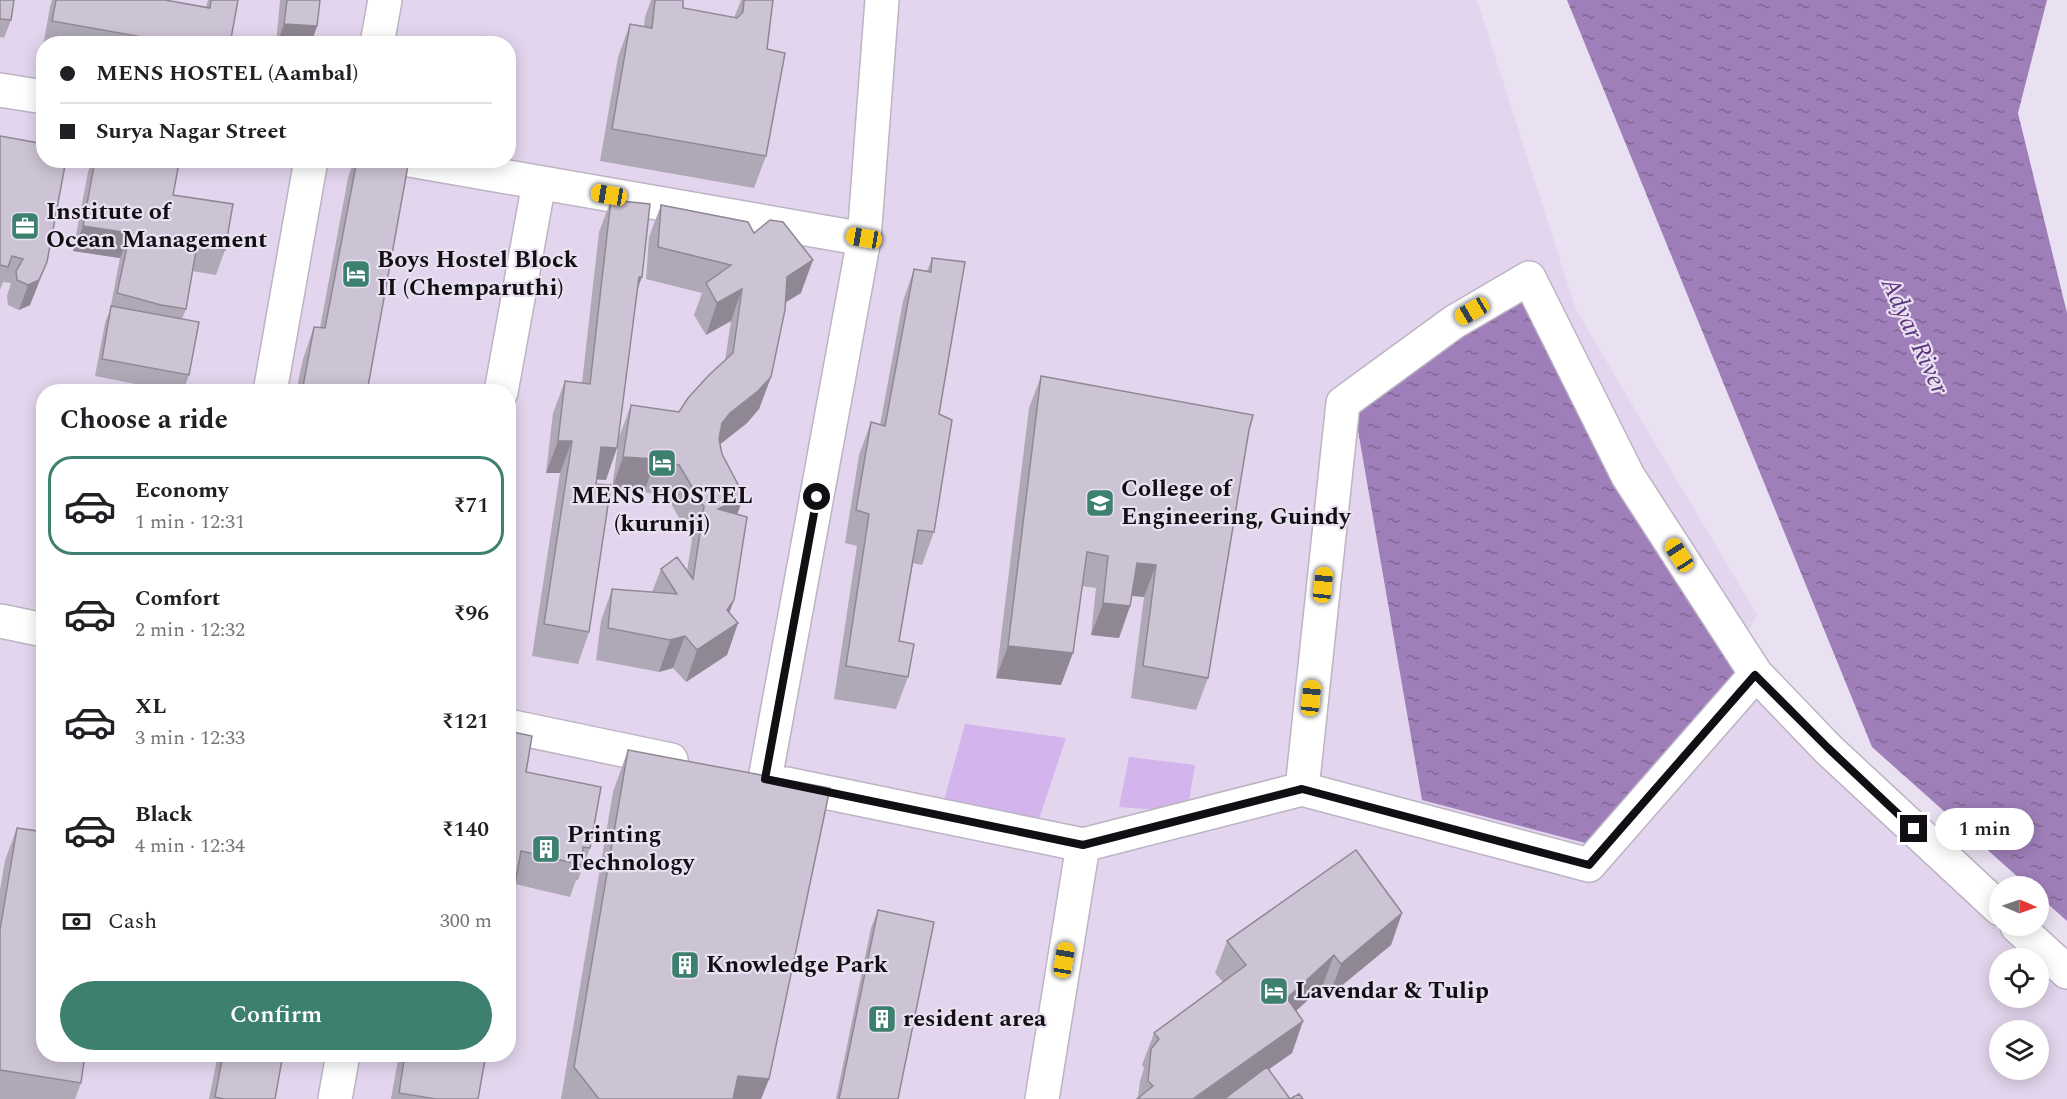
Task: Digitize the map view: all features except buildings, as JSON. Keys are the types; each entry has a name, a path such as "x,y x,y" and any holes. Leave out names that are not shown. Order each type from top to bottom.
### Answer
{"street":[{"path":"378,36 385,0"},
{"path":"882,0 864,238 753,777 1083,845 1302,789 1589,865 1755,675"},
{"path":"0,90 36,96"},
{"path":"271,384 310,168"},
{"path":"455,168 864,238"},
{"path":"502,384 539,183"},
{"path":"1302,789 1342,404 1454,322 1529,278 1628,476 1755,675 1828,748 1989,899"},
{"path":"0,621 36,628"},
{"path":"516,728 695,765"},
{"path":"1042,1099 1083,845"},
{"path":"2028,936 2067,972"},
{"path":"335,1099 342,1062"}],"shaded area":[{"name":"College of Engineering, Guindy","path":"0,0 1477,0 1576,310 1757,615 1731,662 1989,912 1989,936 2014,936 2026,948 1989,948 1989,1008 2049,1008 2049,970 2067,987 2067,1099 0,1099"},
{"path":"965,724 1066,738 1039,819 943,804"},
{"path":"1129,757 1195,765 1187,812 1119,807"}],"water":[{"name":"Adyar River","path":"1567,0 2047,0 2018,113 2067,313 2067,921 2049,905 2049,876 2017,876 1872,747"},
{"path":"1529,296 1740,666 1585,843 1422,800 1355,413 1458,338"}],"place":[{"name":"Institute of Ocean Management","path":"25,226"},
{"name":"Boys Hostel Block II (Chemparuthi)","path":"356,274"},
{"name":"MENS HOSTEL (kurunji)","path":"662,463"},
{"name":"College of Engineering, Guindy","path":"1100,503"},
{"name":"Printing Technology","path":"546,849"},
{"name":"Knowledge Park","path":"685,965"},
{"name":"Lavendar & Tulip","path":"1274,991"},
{"name":"resident area","path":"882,1019"}],"route":[{"path":"817,497 765,779 1083,845 1302,789 1589,865 1755,675 1914,829"}]}
